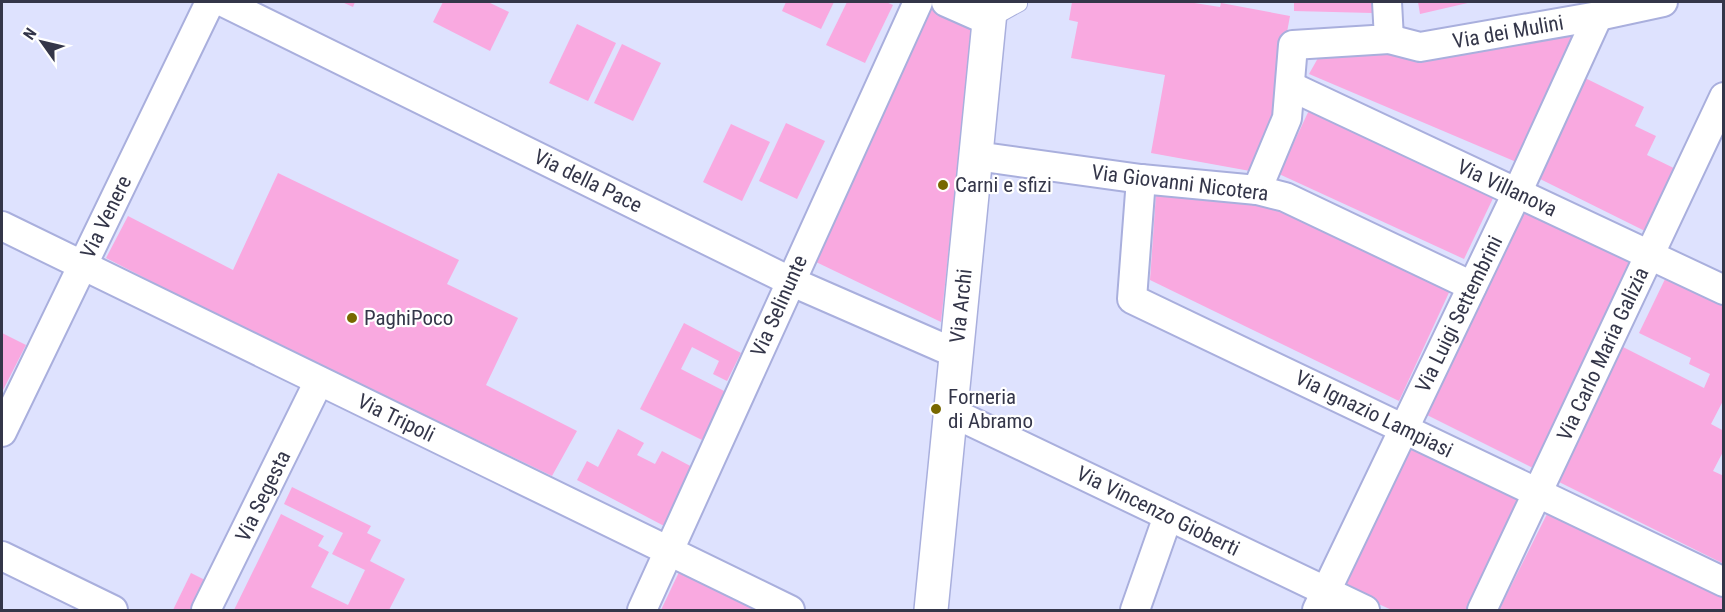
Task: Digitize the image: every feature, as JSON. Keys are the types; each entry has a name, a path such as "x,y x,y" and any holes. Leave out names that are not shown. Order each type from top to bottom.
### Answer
{"street":[{"name":"Via Venere","path":"2,432 210,2"},
{"name":"Via della Pace","path":"223,2 790,281 957,354"},
{"name":"Via Selinunte","path":"642,610 918,2"},
{"path":"946,2 990,11"},
{"path":"1386,2 1389,39"},
{"name":"Via dei Mulini","path":"1290,87 1293,45 1389,39 1419,47 1598,16 1663,2"},
{"name":"Via Archi","path":"931,610 990,11"},
{"name":"Via Luigi Settembrini","path":"1322,601 1517,193 1598,16"},
{"path":"1257,190 1287,118 1290,87"},
{"name":"Via Villanova","path":"1290,87 1724,290"},
{"name":"Via Carlo Maria Galizia","path":"1482,610 1724,97"},
{"name":"Via Giovanni Nicotera","path":"976,156 1142,179 1257,190 1285,197 1472,286"},
{"name":"Via Ignazio Lampiasi","path":"1142,179 1132,299 1724,582"},
{"name":"Via Tripoli","path":"2,226 790,610"},
{"name":"Via Segesta","path":"206,610 319,381"},
{"name":"Via Vincenzo Gioberti","path":"951,412 1168,516 1322,601 1365,610"},
{"path":"1135,610 1168,516"},
{"path":"2,556 113,610"}],"lane":[{"path":"990,11 1020,4 1020,2"}],"building":[{"path":"342,2 355,2 353,7"},
{"path":"443,2 488,2 509,12 490,51 433,22"},
{"path":"786,2 834,2 821,29 782,11"},
{"path":"847,2 886,2 893,5 865,63 826,45"},
{"path":"1072,2 1188,2 1220,7 1221,3 1290,16 1261,173 1151,153 1165,75 1071,58 1078,22 1069,20"},
{"path":"1294,2 1372,2 1372,13 1294,11"},
{"path":"1418,2 1472,2 1420,14"},
{"path":"931,7 973,22 941,322 816,262"},
{"path":"577,24 616,43 588,101 549,83"},
{"path":"1583,26 1521,164 1309,74 1318,58 1404,50"},
{"path":"622,44 661,63 633,121 594,103"},
{"path":"1583,77 1644,107 1635,126 1656,136 1647,155 1684,173 1653,235 1534,176"},
{"path":"1311,106 1496,192 1464,259 1279,174"},
{"path":"786,123 825,141 797,199 759,181"},
{"path":"731,124 770,142 742,201 703,182"},
{"path":"278,173 459,260 447,284 518,318 486,385 577,431 552,476 211,312 106,258 128,216 233,270"},
{"path":"1156,194 1282,207 1452,286 1399,401 1150,280"},
{"path":"1525,201 1642,260 1543,473 1419,411"},
{"path":"1667,275 1724,303 1724,399 1711,424 1724,431 1724,450 1713,471 1724,476 1724,564 1557,481 1623,347 1704,388 1710,374 1689,364 1691,358 1639,333"},
{"path":"684,323 741,353 727,381 713,374 719,361 692,347 681,369 728,393 704,441 640,409"},
{"path":"2,333 26,345 2,392"},
{"path":"618,429 644,443 637,455 655,464 662,451 696,469 666,527 577,480 587,461 598,467"},
{"path":"1407,447 1528,503 1478,610 1392,610 1342,588"},
{"path":"292,487 371,526 367,533 381,540 370,561 405,579 389,610 234,610 281,514 324,536 318,546 329,552 311,587 348,605 365,570 332,554 343,533 284,504"},
{"path":"1549,510 1724,598 1724,610 1499,610"},
{"path":"679,572 756,610 661,610"},
{"path":"191,573 211,583 197,610 173,610"}],"place":[{"name":"Carni e sfizi","path":"943,185"},
{"name":"PaghiPoco","path":"352,318"},
{"name":"Forneria di Abramo","path":"936,409"}]}
